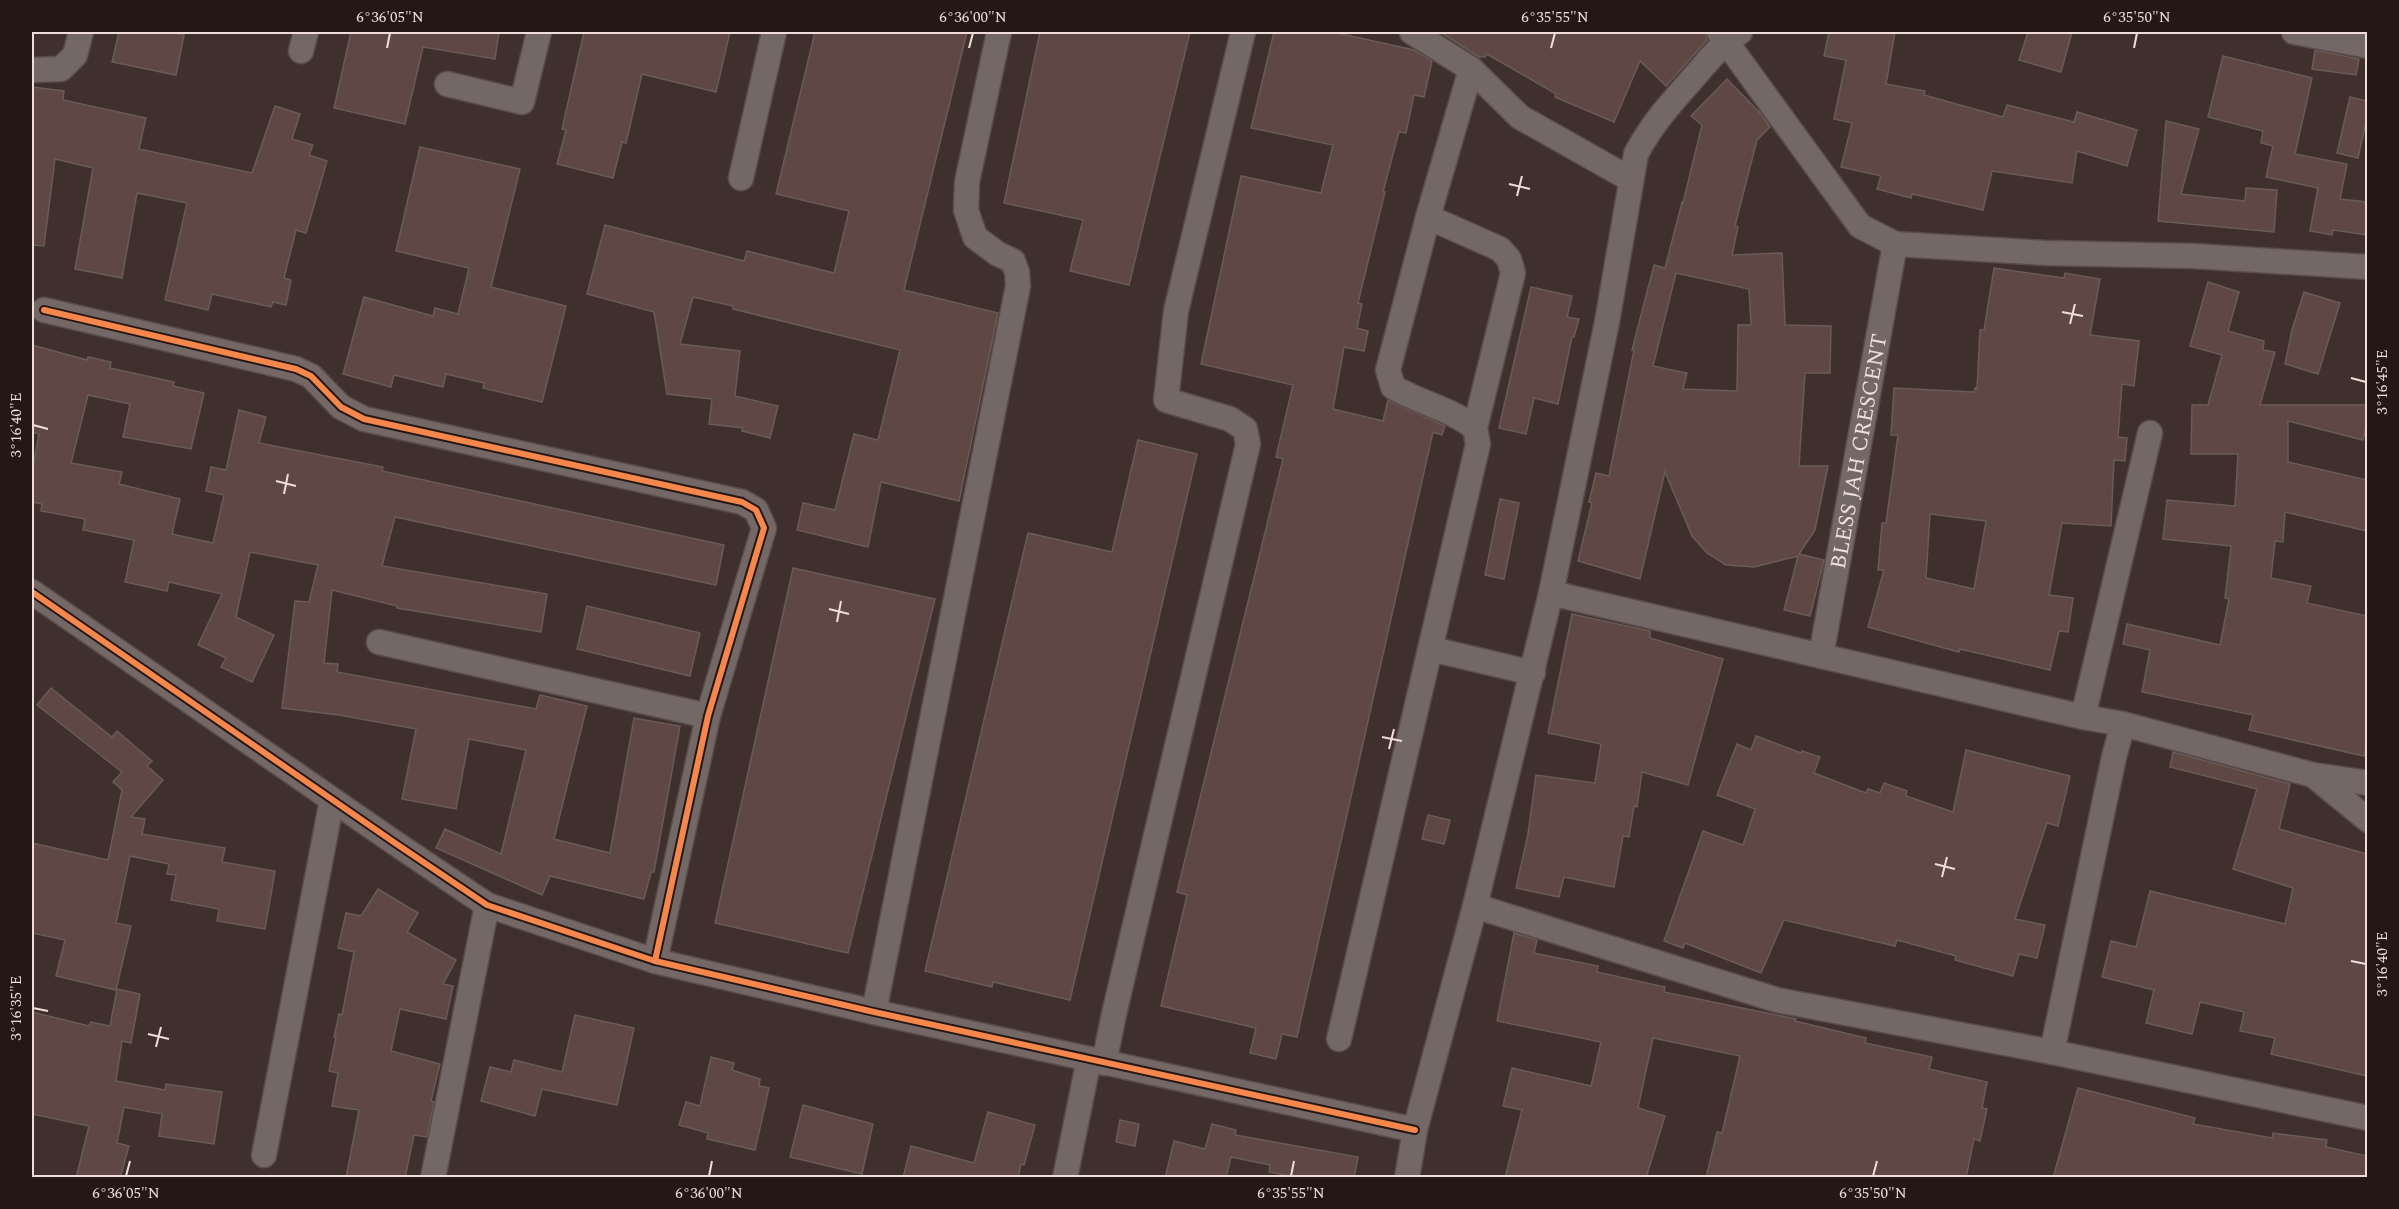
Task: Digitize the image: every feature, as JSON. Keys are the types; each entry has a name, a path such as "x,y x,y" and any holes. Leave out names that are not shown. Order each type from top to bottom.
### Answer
{"street":[{"path":"32,70 61,69 75,55 81,32"},
{"path":"447,84 522,102 539,32"},
{"path":"741,178 774,32"},
{"path":"874,1012 1018,286 1013,261 998,254 975,237 966,210 967,182 999,32"},
{"path":"1065,1178 1122,979 1248,444 1245,429 1230,420 1166,400 1176,310 1243,32"},
{"path":"1412,32 1471,69 1521,117 1630,179"},
{"path":"2294,32 2367,46"},
{"path":"1407,1178 1415,1130 1474,906 1551,593 1606,321 1636,154 1648,131 1728,35 1860,226 1895,244 2046,253 2193,256 2367,267"},
{"path":"1471,69 1428,217 1388,370 1393,387 1410,397 1460,416 1475,428"},
{"path":"1339,1039 1478,444 1475,428 1513,273 1509,259 1500,249 1428,217"},
{"name":"BLESS JAH CRESCENT","path":"1821,656 1895,244"},
{"path":"44,310 296,369 311,376 341,407 364,419 742,502 756,510 764,528 708,716 655,961"},
{"path":"2083,717 2150,433"},
{"path":"32,592 487,905 655,961 874,1012 1415,1130"},
{"path":"1551,593 2083,717 2123,724 2313,775 2367,783"},
{"path":"379,642 708,716"},
{"path":"1431,650 1533,673"},
{"path":"2052,1052 2114,757 2123,724"},
{"path":"2313,775 2367,820"},
{"path":"264,1155 332,800"},
{"path":"433,1178 487,905"},
{"path":"1474,906 1777,1000 2052,1052 2367,1118"}],"building":[{"path":"119,32 169,32 184,35 176,75 112,62"},
{"path":"351,32 499,32 495,59 423,47 405,124 334,108"},
{"path":"584,32 730,32 716,92 642,74 626,143 622,142 613,178 557,164 566,130 562,129"},
{"path":"815,32 967,32 904,290 998,313 959,501 881,482 868,547 797,530 803,503 835,510 854,434 878,440 900,350 693,297 680,344 740,351 735,396 778,406 770,438 742,431 743,428 709,424 712,399 667,394 654,312 587,294 605,225 744,261 747,251 834,273 849,211 776,194"},
{"path":"1040,32 1190,32 1129,285 1070,271 1083,220 1004,203"},
{"path":"1274,32 1333,32 1414,50 1432,61 1424,97 1414,95 1406,133 1399,132 1383,192 1385,192 1358,303 1362,304 1357,328 1368,331 1364,351 1344,347 1333,409 1383,421 1388,400 1445,426 1442,435 1433,432 1297,1037 1282,1034 1276,1059 1250,1053 1256,1028 1161,1006 1187,895 1177,892 1283,459 1276,457 1293,385 1201,364 1241,176 1321,193 1333,145 1251,128"},
{"path":"1440,32 1705,32 1707,40 1666,86 1640,61 1614,122 1555,97 1556,94 1487,54 1485,57 1479,57"},
{"path":"1829,32 1895,32 1886,84 1925,91 1924,95 2003,117 2007,105 2074,122 2077,112 2137,130 2127,166 2077,151 2072,183 1992,171 1983,210 1912,194 1911,198 1877,189 1881,176 1841,167 1852,123 1834,119 1846,60 1824,56"},
{"path":"2028,32 2072,32 2061,72 2019,60"},
{"path":"2315,50 2359,59 2356,75 2312,69"},
{"path":"2223,56 2312,78 2295,154 2347,164 2340,199 2367,202 2367,235 2333,230 2332,235 2310,231 2318,188 2266,177 2273,146 2261,143 2263,131 2208,117"},
{"path":"1727,79 1761,114 1770,127 1757,140 1735,226 1738,227 1732,255 1782,253 1785,325 1831,326 1830,373 1805,373 1799,466 1828,466 1815,530 1799,554 1824,560 1810,616 1784,610 1798,556 1754,567 1726,565 1707,553 1692,536 1665,472 1640,579 1578,561 1592,503 1589,502 1596,473 1609,476 1634,350 1632,350 1654,265 1665,268 1683,203 1702,125 1691,116","holes":["1676,273 1749,289 1751,325 1738,325 1737,391 1683,389 1687,373 1653,366"]},
{"path":"32,87 64,91 63,100 146,118 139,149 252,173 275,106 300,114 292,139 313,145 309,155 327,161 306,233 296,230 284,278 291,280 286,305 273,302 271,307 212,294 208,310 165,300 187,203 137,193 122,278 75,269 93,168 55,159 44,246 32,245"},
{"path":"2350,97 2367,101 2367,118 2358,158 2337,153"},
{"path":"2166,121 2199,129 2181,194 2245,201 2246,188 2277,190 2274,232 2158,221"},
{"path":"420,147 520,169 491,287 566,306 542,402 483,388 484,383 446,374 443,387 394,375 391,387 343,374 364,297 433,316 435,308 458,314 469,268 396,251"},
{"path":"1994,268 2064,278 2065,273 2100,279 2090,335 2139,341 2134,386 2122,384 2118,437 2127,438 2125,461 2114,460 2111,526 2062,523 2049,595 2073,598 2068,632 2059,631 2050,670 1960,649 1959,652 1868,627 1884,570 1878,570 1882,523 1886,523 1898,435 1891,435 1894,388 1974,392 1975,388 1977,389 1980,330 1984,330","holes":["1930,514 1986,521 1974,589 1926,578"]},
{"path":"2208,282 2239,292 2228,331 2264,341 2263,350 2275,352 2260,405 2367,405 2367,422 2363,440 2288,421 2288,462 2367,480 2367,531 2285,512 2283,542 2275,541 2271,578 2311,586 2307,603 2367,616 2367,745 2364,756 2249,730 2253,715 2142,692 2150,650 2123,644 2127,624 2220,645 2229,599 2225,598 2231,546 2163,539 2167,500 2235,506 2238,454 2191,454 2192,405 2208,405 2222,355 2190,346"},
{"path":"1531,287 1572,296 1567,317 1579,319 1574,337 1572,337 1558,404 1534,398 1526,434 1499,428"},
{"path":"2304,292 2340,303 2318,374 2285,364 2292,330"},
{"path":"32,345 87,360 88,357 111,362 110,368 174,382 173,386 204,393 191,449 123,437 130,404 88,395 71,463 122,472 119,484 180,499 172,534 213,543 224,495 206,491 211,467 226,470 239,410 266,417 259,443 383,467 382,471 724,545 716,585 395,517 382,566 547,594 541,632 397,608 397,606 332,590 324,663 338,664 337,672 536,709 540,695 587,706 554,839 610,853 634,718 680,726 654,872 651,872 644,899 550,876 542,895 436,848 445,829 501,854 526,750 469,739 456,809 402,799 416,729 339,715 282,708 295,601 309,602 318,565 250,552 236,617 274,635 252,682 221,667 226,658 198,645 222,594 169,582 167,591 125,582 134,540 83,530 85,519 41,511 42,504 32,502 32,473 39,434 32,432"},
{"path":"1138,440 1197,454 1070,1000 993,982 992,987 925,971 1028,533 1112,552"},
{"path":"1500,499 1519,503 1504,579 1485,575"},
{"path":"793,568 935,599 848,953 715,923"},
{"path":"587,606 700,633 690,676 577,649"},
{"path":"1572,614 1650,631 1650,638 1723,659 1688,785 1642,772 1637,807 1634,806 1629,837 1623,836 1614,887 1564,877 1559,897 1516,888 1528,834 1536,775 1595,783 1601,744 1548,733"},
{"path":"51,688 112,737 117,731 152,761 147,766 163,780 131,817 145,819 142,834 225,848 222,862 275,871 265,929 217,921 219,909 171,900 176,875 167,874 169,864 130,856 116,923 131,926 116,990 56,976 65,940 32,933 32,843 108,860 122,790 113,782 122,772 37,705"},
{"path":"1756,736 1801,753 1802,751 1820,757 1814,773 1866,793 1868,789 1880,793 1884,783 1907,791 1906,796 1953,812 1966,750 2070,776 2058,826 2047,823 2015,919 2045,925 2037,958 2019,954 2013,976 1955,960 1956,956 1897,940 1895,946 1784,920 1761,973 1685,943 1683,948 1664,941 1703,831 1743,845 1755,809 1717,795 1737,744 1751,750"},
{"path":"2173,752 2290,784 2279,829 2367,854 2367,1076 2271,1054 2275,1038 2240,1031 2244,1012 2200,1002 2192,1034 2146,1023 2154,990 2102,977 2111,941 2136,947 2150,891 2285,924 2293,888 2233,869 2257,789 2170,767"},
{"path":"1428,815 1450,820 1444,844 1422,839"},
{"path":"378,889 418,913 407,932 456,960 443,984 453,986 446,1019 400,1009 391,1051 440,1064 431,1101 434,1102 427,1137 414,1135 405,1178 346,1178 359,1110 332,1106 338,1073 329,1071 336,1037 334,1037 339,1014 342,1015 354,952 338,948 346,913 361,916"},
{"path":"1514,933 1537,940 1534,953 1598,966 1597,972 1665,987 1664,992 1796,1019 1795,1021 1866,1038 1865,1043 1932,1057 1929,1069 1987,1082 1982,1108 1987,1109 1980,1141 1974,1139 1966,1178 1706,1178 1717,1132 1722,1133 1740,1056 1653,1038 1638,1108 1665,1116 1646,1178 1505,1178 1522,1110 1503,1106 1512,1068 1591,1086 1601,1042 1497,1021"},
{"path":"117,989 140,994 131,1043 122,1041 116,1081 165,1090 166,1084 222,1092 214,1144 159,1136 162,1114 124,1107 117,1143 129,1146 120,1178 76,1178 89,1126 32,1114 32,1012 89,1026 91,1022 110,1026"},
{"path":"575,1015 634,1028 617,1105 542,1089 535,1116 481,1101 490,1067 511,1072 514,1060 562,1072"},
{"path":"711,1057 734,1063 732,1070 760,1079 759,1086 769,1088 755,1150 707,1139 708,1133 679,1125 686,1102 700,1106"},
{"path":"2078,1088 2195,1118 2193,1124 2272,1138 2273,1133 2327,1140 2326,1147 2367,1156 2367,1178 2053,1178"},
{"path":"803,1105 873,1124 862,1174 790,1157"},
{"path":"988,1112 1035,1125 1018,1178 903,1178 911,1146 974,1163"},
{"path":"1120,1120 1139,1124 1135,1146 1116,1142"},
{"path":"1212,1124 1236,1130 1235,1135 1358,1157 1354,1178 1302,1178 1269,1172 1270,1165 1231,1157 1226,1178 1165,1178 1174,1141 1205,1149"}],"cycle path":[{"path":"44,310 296,369 311,376 341,407 364,419 742,502 756,510 764,528 708,716 655,961"},
{"path":"32,592 487,905 655,961 874,1012 1415,1130"}]}
